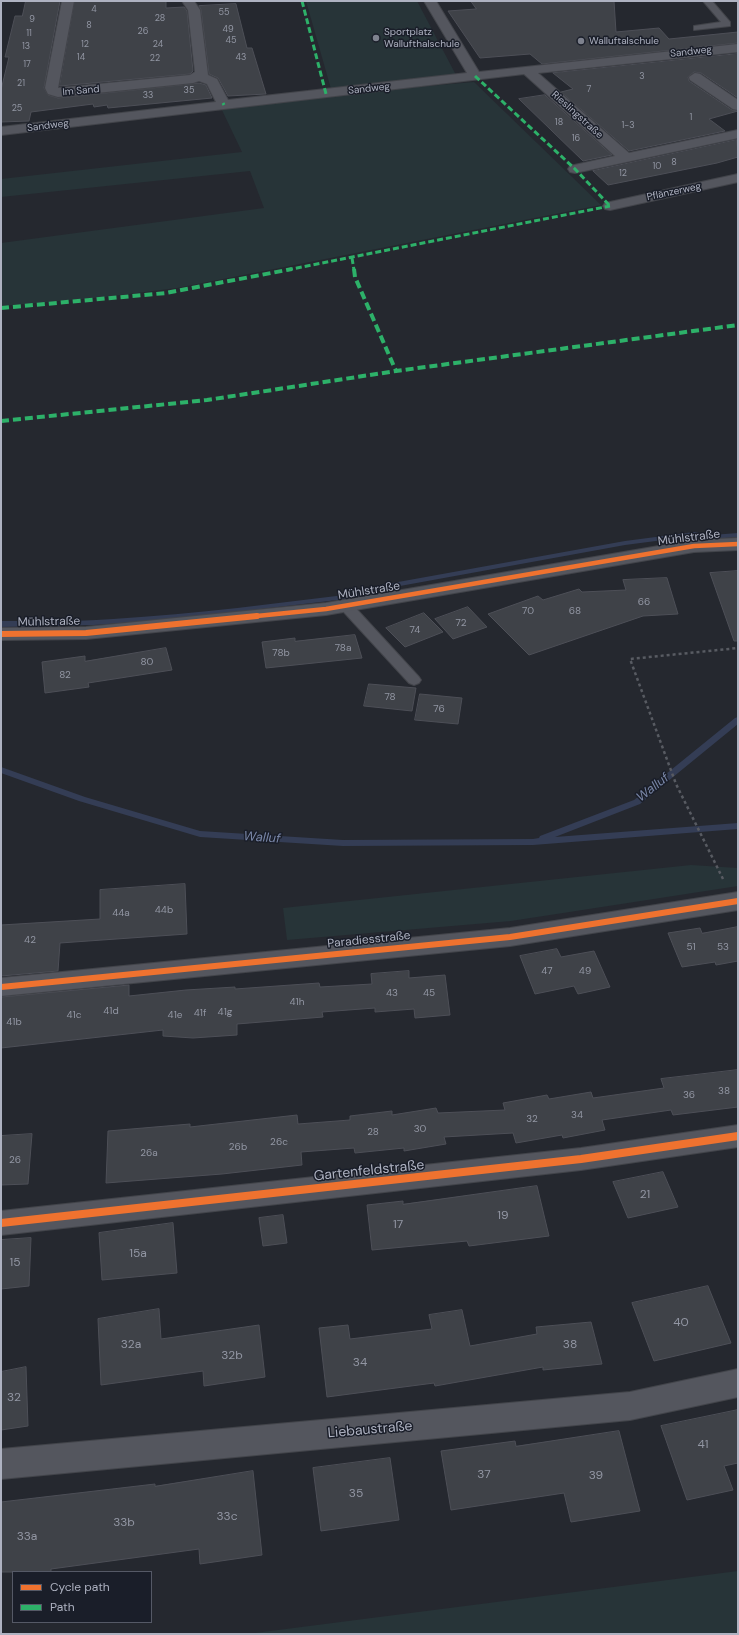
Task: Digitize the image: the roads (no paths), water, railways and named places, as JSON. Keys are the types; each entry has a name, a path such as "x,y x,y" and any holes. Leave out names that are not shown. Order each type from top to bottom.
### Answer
{"street":[{"name":"Im Sand","path":"68,1 51,88 53,91 66,93 193,79 200,76"},
{"path":"188,1 194,10 202,74 200,76 212,82 222,103"},
{"path":"430,1 475,76"},
{"name":"Sandweg","path":"1,131 527,70 738,48"},
{"name":"Rieslingstraße","path":"527,70 627,159"},
{"path":"695,77 738,106"},
{"path":"575,169 738,134"},
{"name":"Pflänzerweg","path":"610,206 738,178"},
{"name":"Mühlstraße","path":"1,634 86,633 346,606 460,587 535,572 694,546 738,544"},
{"name":"Paradiesstraße","path":"1,987 510,938 736,902"},
{"name":"Gartenfeldstraße","path":"1,1223 582,1159 738,1136"},
{"name":"Liebaustraße","path":"1,1464 630,1406 738,1383"}],"lane":[{"path":"696,28 727,24 707,1"},
{"path":"346,606 414,680"}],"waterway":[{"path":"1,624 131,621 283,605 363,595 376,588 625,543 694,534 712,537 738,535"},
{"name":"Walluf","path":"543,838 637,802 738,720"},
{"name":"Walluf","path":"1,770 82,799 200,834 343,843 533,842 738,826"}],"place":[{"name":"Sportplatz Wallufthalschule","path":"376,38"},
{"name":"Walluftalschule","path":"581,41"}]}
